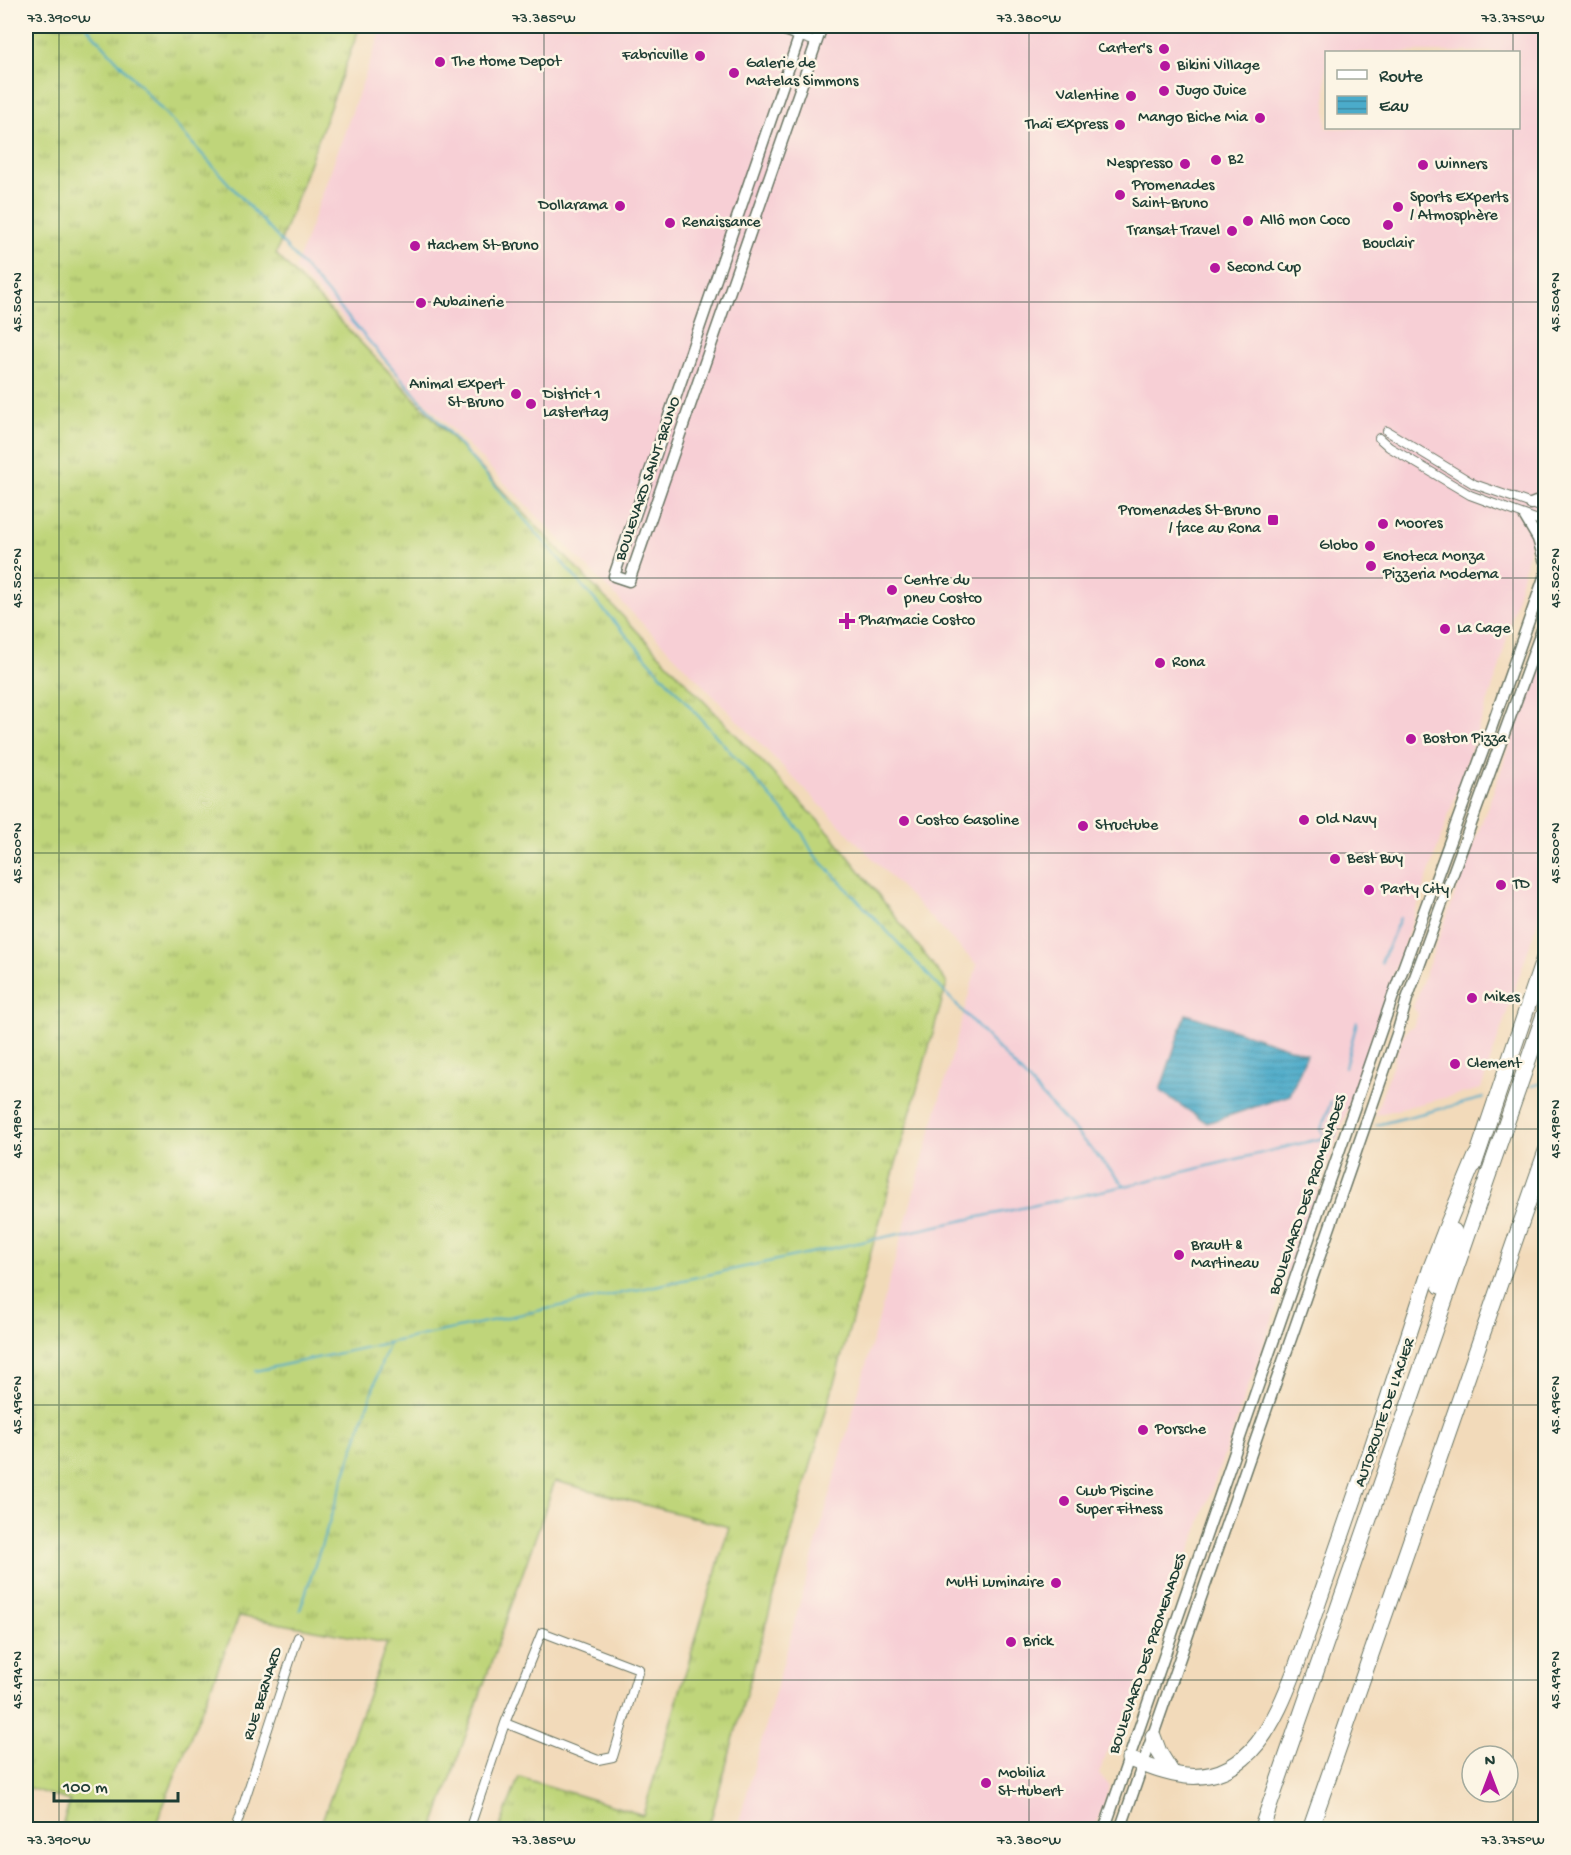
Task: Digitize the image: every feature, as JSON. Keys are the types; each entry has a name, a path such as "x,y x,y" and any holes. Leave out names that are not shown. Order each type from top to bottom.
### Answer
{"highway":[{"path":"1420,1371 1450,1245 1476,1156 1545,952"},
{"name":"AUTOROUTE DE L'ACIER","path":"1261,1830 1545,1009"},
{"path":"1310,1830 1545,1151"},
{"path":"1136,1762 1187,1776 1216,1773 1233,1766 1251,1752 1276,1714 1304,1643 1376,1437 1430,1272 1476,1156"},
{"path":"1153,1737 1172,1773"}],"street":[{"path":"768,26 802,31 816,42"},
{"name":"BOULEVARD SAINT-BRUNO","path":"802,31 614,576 629,580 822,26"},
{"path":"1387,431 1469,481 1545,509"},
{"path":"1379,438 1389,447 1470,495 1545,523"},
{"path":"1531,504 1545,498"},
{"path":"1526,517 1538,539 1545,566"},
{"path":"626,539 642,544"},
{"name":"BOULEVARD DES PROMENADES","path":"1120,1830 1136,1762 1394,993 1487,740 1545,572"},
{"name":"BOULEVARD DES PROMENADES","path":"1104,1830 1136,1762 1153,1737 1397,1034 1407,999 1545,619"},
{"path":"469,1830 505,1723 542,1632 639,1669 614,1757 598,1760 505,1723"},
{"name":"RUE BERNARD","path":"235,1830 298,1637"}],"shaded area":[{"path":"383,26 1545,26 1545,486 1499,669 1342,1125 1122,1741 1110,1744 1099,1774 1110,1786 1095,1829 737,1829 977,965 295,269"},
{"path":"1537,665 1546,667 1545,900 1481,1089 1375,1115 1403,1035 1413,1027 1418,1014 1413,1007 1499,776"}],"green space":[{"path":"26,26 360,26 276,254 831,834 947,983 708,1829 499,1829 519,1777 643,1815 729,1527 555,1481 433,1829 319,1829 387,1643 239,1616 154,1829 61,1829 70,1801 26,1787"}],"water":[{"path":"1186,1014 1307,1054 1290,1095 1207,1123 1160,1091"}],"waterway":[{"path":"86,26 306,269 594,599 801,831 813,853 1125,1186"},
{"path":"1381,963 1400,918"},
{"path":"1345,1067 1357,1022"},
{"path":"1532,1086 1546,1082"},
{"path":"1376,1125 1484,1098"},
{"path":"1325,1138 1321,1129 1331,1102"},
{"path":"255,1371 1125,1186 1336,1135"},
{"path":"300,1610 388,1344"}],"place":[{"name":"Carter's","path":"1164,49"},
{"name":"Fabricville","path":"700,56"},
{"name":"The Home Depot","path":"440,62"},
{"name":"Bikini Village","path":"1165,66"},
{"name":"Galerie de Matelas Simmons","path":"734,73"},
{"name":"Jugo Juice","path":"1164,91"},
{"name":"Valentine","path":"1131,96"},
{"name":"Mango Biche Mia","path":"1260,118"},
{"name":"Thaï Express","path":"1120,125"},
{"name":"B2","path":"1216,160"},
{"name":"Nespresso","path":"1185,164"},
{"name":"Winners","path":"1423,165"},
{"name":"Promenades Saint-Bruno","path":"1120,195"},
{"name":"Dollarama","path":"620,206"},
{"name":"Sports Experts / Atmosphère","path":"1398,207"},
{"name":"Allô mon Coco","path":"1248,221"},
{"name":"Renaissance","path":"670,223"},
{"name":"Bouclair","path":"1388,225"},
{"name":"Transat Travel","path":"1232,231"},
{"name":"Hachem St-Bruno","path":"415,246"},
{"name":"Second Cup","path":"1215,268"},
{"name":"Aubainerie","path":"421,303"},
{"name":"Animal Expert St-Bruno","path":"516,394"},
{"name":"District 1 Lastertag","path":"531,404"},
{"name":"Promenades St-Bruno / face au Rona","path":"1273,520"},
{"name":"Moores","path":"1383,524"},
{"name":"Globo","path":"1370,546"},
{"name":"Enoteca Monza Pizzeria Moderna","path":"1371,566"},
{"name":"Centre du pneu Costco","path":"892,590"},
{"name":"Pharmacie Costco","path":"847,621"},
{"name":"La Cage","path":"1445,629"},
{"name":"Rona","path":"1160,663"},
{"name":"Boston Pizza","path":"1411,739"},
{"name":"Old Navy","path":"1304,820"},
{"name":"Costco Gasoline","path":"904,821"},
{"name":"Structube","path":"1083,826"},
{"name":"Best Buy","path":"1335,859"},
{"name":"TD","path":"1501,885"},
{"name":"Party City","path":"1369,890"},
{"name":"Mikes","path":"1472,998"},
{"name":"Clement","path":"1455,1064"},
{"name":"Brault & Martineau","path":"1179,1255"},
{"name":"Porsche","path":"1143,1430"},
{"name":"CLub Piscine Super Fitness","path":"1064,1501"},
{"name":"Multi Luminaire","path":"1056,1583"},
{"name":"Brick","path":"1011,1642"},
{"name":"Mobilia St-Hubert","path":"986,1783"}]}
